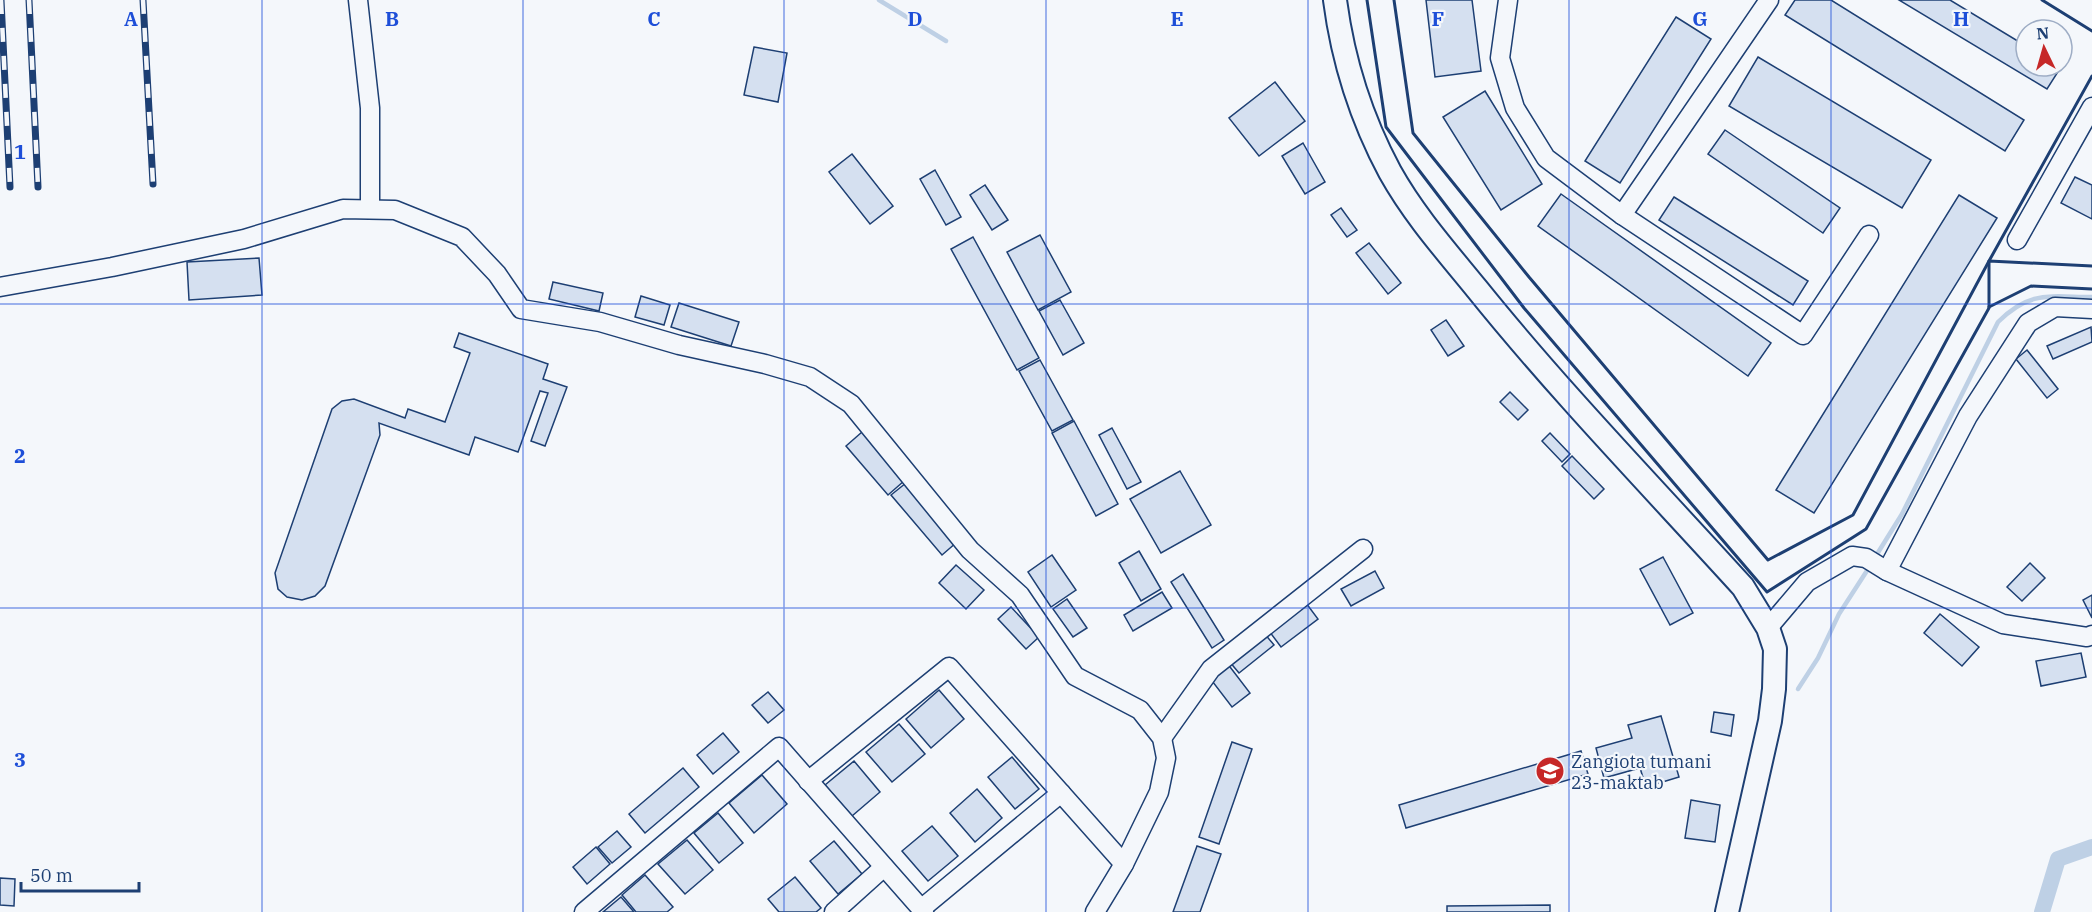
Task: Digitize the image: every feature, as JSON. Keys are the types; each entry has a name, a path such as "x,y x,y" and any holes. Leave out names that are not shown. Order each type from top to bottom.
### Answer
{"main road":[{"path":"1335,0 1339,30 1360,107 1379,150 1406,199 1509,329 1743,587 1768,628 1775,649 1770,721 1727,912"}],"street":[{"path":"358,0 370,108 370,209"},
{"path":"1508,0 1500,58 1515,108 1546,158 1622,215 1803,335 1869,234"},
{"path":"1622,215 1769,0"},
{"path":"2017,240 2092,107"},
{"path":"0,287 112,267 244,239 343,209 395,210 462,237 497,274 521,309 600,322 679,345 765,364 810,377 851,404 970,550 1020,595 1076,676 1140,710 1162,738 1166,758 1159,792 1124,864 1095,912"},
{"path":"1877,565 2028,322 2055,307 2092,309"},
{"path":"1162,738 1211,669 1363,549"},
{"path":"1768,628 1807,582 1852,556 1877,565 2003,624 2087,637 2092,635"},
{"path":"808,781 949,667 1124,864"},
{"path":"584,912 779,747 923,910 1061,793"},
{"path":"834,912 884,867"}],"building":[{"path":"1426,0 1472,0 1481,71 1435,77"},
{"path":"1795,0 1831,0 2024,120 2005,151 1785,15"},
{"path":"1899,0 1950,0 2014,39 2014,69"},
{"path":"1676,17 1711,39 1620,183 1585,161"},
{"path":"754,47 787,53 778,102 744,95"},
{"path":"1758,57 1931,160 1902,208 1729,106"},
{"path":"2029,78 2054,78 2047,89"},
{"path":"1275,82 1305,121 1259,156 1229,118"},
{"path":"1485,91 1542,184 1501,210 1443,117"},
{"path":"1725,130 1840,208 1823,233 1708,154"},
{"path":"1303,143 1325,182 1305,194 1282,156"},
{"path":"852,154 893,206 870,224 829,172"},
{"path":"935,170 961,217 946,225 920,179"},
{"path":"2075,177 2092,185 2092,219 2061,203"},
{"path":"985,185 1008,220 992,230 970,195"},
{"path":"1561,194 1771,343 1748,376 1538,226"},
{"path":"1959,195 1997,218 1814,513 1776,490"},
{"path":"1674,197 1808,281 1793,305 1659,220"},
{"path":"1341,208 1357,230 1347,237 1331,215"},
{"path":"1040,235 1071,292 1038,310 1007,252"},
{"path":"973,237 1039,358 1017,370 951,249"},
{"path":"1369,243 1401,283 1388,294 1356,253"},
{"path":"259,258 262,295 189,300 187,262"},
{"path":"553,282 603,293 599,311 549,299"},
{"path":"641,296 670,305 664,325 635,317"},
{"path":"1060,300 1084,343 1063,355 1039,311"},
{"path":"679,303 739,322 731,346 671,327"},
{"path":"1446,320 1464,346 1448,356 1431,330"},
{"path":"2091,327 2092,342 2053,359 2047,346"},
{"path":"459,333 548,364 543,379 567,387 545,446 531,441 548,393 540,391 518,452 475,437 469,455 379,423 380,435 325,586 315,596 302,600 287,597 278,589 275,573 332,409 342,401 354,399 405,418 408,409 445,422 470,353 454,347"},
{"path":"2027,350 2058,389 2047,398 2016,359"},
{"path":"1040,360 1073,420 1052,431 1019,371"},
{"path":"1510,392 1528,410 1518,420 1500,402"},
{"path":"1074,421 1118,504 1096,516 1052,433"},
{"path":"1112,428 1141,482 1127,489 1099,435"},
{"path":"862,432 904,481 888,495 846,446"},
{"path":"1550,433 1570,454 1562,462 1542,441"},
{"path":"1572,456 1604,489 1594,499 1562,466"},
{"path":"1180,471 1211,525 1161,553 1130,499"},
{"path":"906,483 957,542 942,555 891,495"},
{"path":"1139,551 1161,589 1141,601 1119,563"},
{"path":"1052,555 1076,590 1051,607 1028,572"},
{"path":"1663,557 1693,613 1670,625 1640,569"},
{"path":"2030,563 2045,578 2022,601 2007,587"},
{"path":"956,565 984,590 966,609 939,583"},
{"path":"1375,571 1384,588 1351,606 1341,589"},
{"path":"1183,574 1224,640 1212,648 1171,582"},
{"path":"1162,592 1172,608 1133,631 1124,615"},
{"path":"2092,595 2092,618 2083,600"},
{"path":"1067,599 1087,628 1073,637 1053,609"},
{"path":"1306,603 1318,619 1281,647 1269,631"},
{"path":"1011,607 1039,637 1026,649 998,619"},
{"path":"1940,614 1979,647 1962,666 1924,633"},
{"path":"1264,633 1274,645 1239,673 1229,661"},
{"path":"2081,653 2086,677 2041,686 2036,661"},
{"path":"1227,663 1250,693 1232,707 1209,677"},
{"path":"939,690 964,719 931,748 906,719"},
{"path":"768,692 784,710 768,723 752,705"},
{"path":"1714,712 1734,715 1731,736 1711,732"},
{"path":"1661,716 1679,777 1646,787 1640,768 1604,778 1596,748 1632,738 1628,725"},
{"path":"899,724 925,754 892,782 866,752"},
{"path":"723,733 739,752 713,774 697,755"},
{"path":"1232,742 1252,749 1219,844 1199,837"},
{"path":"1581,751 1588,774 1406,828 1399,805"},
{"path":"1012,757 1039,789 1015,809 988,777"},
{"path":"854,761 880,792 852,816 825,785"},
{"path":"683,768 699,787 645,833 629,814"},
{"path":"762,775 787,804 754,833 729,803"},
{"path":"977,789 1002,818 975,842 950,813"},
{"path":"1691,800 1720,805 1715,842 1685,838"},
{"path":"718,813 743,843 719,863 694,833"},
{"path":"932,826 958,856 928,881 902,851"},
{"path":"617,831 631,847 612,863 598,847"},
{"path":"687,840 713,870 685,894 658,864"},
{"path":"834,841 862,874 838,894 810,861"},
{"path":"1197,846 1221,854 1200,912 1173,912"},
{"path":"596,847 610,864 587,884 573,867"},
{"path":"645,875 673,907 667,912 636,912 622,895"},
{"path":"795,877 821,908 816,912 779,912 768,899"},
{"path":"0,878 15,879 14,906 0,905"},
{"path":"621,897 634,912 603,912"},
{"path":"1550,905 1550,912 1447,912 1447,906"}],"waterway":[{"path":"879,0 946,41"},
{"path":"1874,559 1902,514 1998,322 2020,305 2031,300 2052,296 2092,297"},
{"path":"1798,689 1818,658 1839,614 1870,566"},
{"path":"2042,912 2058,859 2092,847"}],"railway":[{"path":"1,0 10,187"},
{"path":"29,0 38,187"},
{"path":"143,0 153,184"}],"wall":[{"path":"1367,0 1386,127 1524,308 1767,592 1866,529 1989,308 1989,261 2092,76"},
{"path":"1394,0 1413,133 1529,277 1768,560 1853,515 1989,261 2092,266"},
{"path":"2042,0 2092,31"},
{"path":"1989,307 2031,286 2092,289"}],"place":[{"name":"Zangiota tumani 23-maktab","path":"1550,771"}]}
